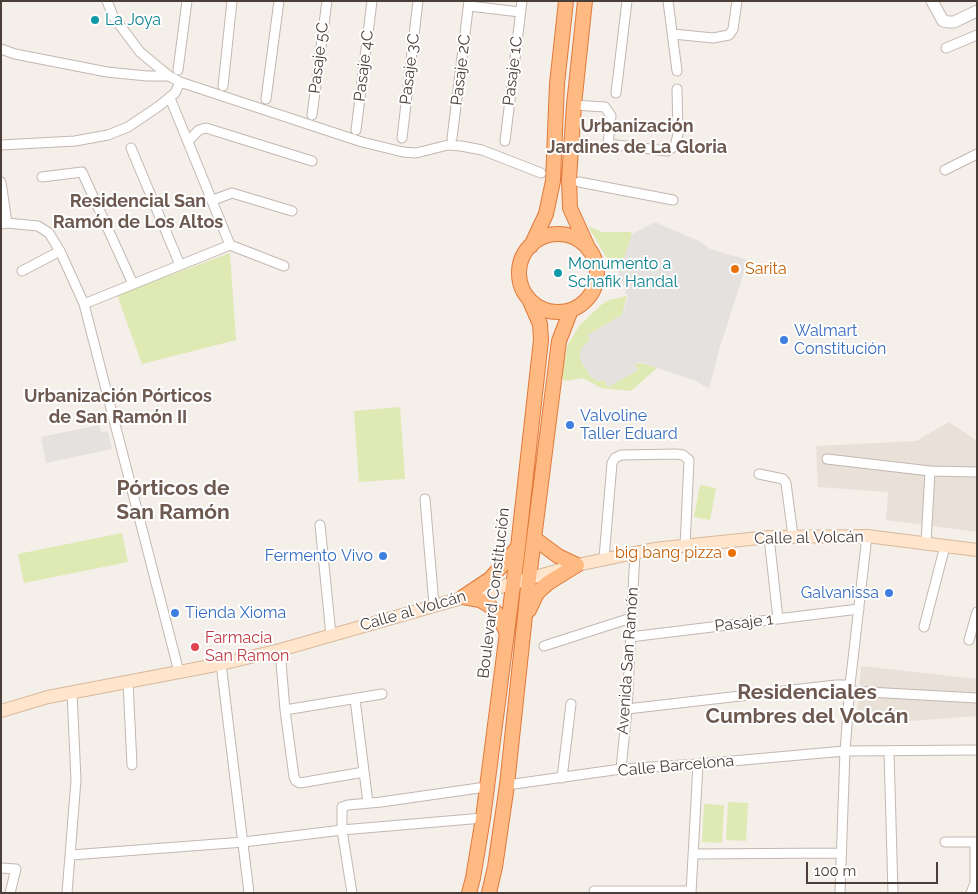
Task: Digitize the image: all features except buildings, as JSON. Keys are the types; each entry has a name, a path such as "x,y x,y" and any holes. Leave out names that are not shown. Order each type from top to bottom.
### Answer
{"highway":[{"path":"566,1 557,84 553,181 546,214 521,260 519,272 520,284 529,299 540,308 557,312 571,310 585,302 595,285 596,265 570,208 569,179 574,105 585,1"},
{"path":"530,246 541,238 558,234 576,239 589,250"},
{"name":"Boulevard Constitución","path":"469,893 482,818 518,547 541,340 540,324 529,299"},
{"name":"Boulevard Constitución","path":"489,893 495,867 507,785 528,578 535,539 559,341 571,310"},
{"path":"535,539 558,556 577,565"},
{"path":"463,597 490,579 518,547"},
{"path":"523,630 537,593 548,583 577,565"},
{"path":"463,597 480,600 490,606 499,616 506,631"}],"main road":[{"name":"Calle al Volcán","path":"1,711 48,697 220,664 280,650 528,578 635,552 793,536 867,536 977,550"}],"street":[{"path":"107,1 113,16 140,52 169,76 180,82 378,146 416,153 448,145 461,146 482,150 540,173"},
{"path":"178,70 186,1"},
{"path":"222,86 232,1"},
{"path":"266,99 279,1"},
{"name":"Pasaje 5C","path":"312,115 326,1"},
{"name":"Pasaje 4C","path":"356,130 372,1"},
{"name":"Pasaje 3C","path":"402,138 418,1"},
{"name":"Pasaje 1C","path":"505,141 522,1"},
{"path":"616,93 628,1"},
{"path":"668,1 677,71"},
{"path":"673,34 713,38 729,35 734,29 737,1"},
{"path":"932,1 943,21 954,22 976,14"},
{"path":"469,4 520,12"},
{"name":"Pasaje 2C","path":"452,138 469,4"},
{"path":"946,48 977,35"},
{"path":"1,49 15,54 107,72 169,76"},
{"path":"1,145 75,141 108,135 136,122 170,98 180,82"},
{"path":"574,105 605,107 611,116 608,144 667,151 675,146 678,134 678,89"},
{"path":"170,98 230,245"},
{"path":"188,141 199,130 206,128 312,161"},
{"path":"131,148 180,265"},
{"path":"945,170 977,154"},
{"path":"42,177 82,172 133,284"},
{"path":"1,182 4,223 38,226 49,233 60,251 84,304 179,672"},
{"path":"579,182 673,200"},
{"path":"213,200 232,193 292,211"},
{"path":"84,304 230,245 284,266"},
{"path":"22,271 60,251"},
{"path":"604,558 612,463 615,458 621,455 676,454 683,455 689,460 685,546"},
{"path":"827,459 930,471 976,472"},
{"path":"926,543 930,471"},
{"path":"759,474 784,478 793,536"},
{"path":"425,499 434,605"},
{"path":"320,525 331,635"},
{"path":"840,893 845,751 867,536"},
{"path":"769,537 778,619"},
{"path":"924,627 945,546"},
{"name":"Avenida San Ramón","path":"621,770 627,709 635,552"},
{"name":"Pasaje 1","path":"630,637 859,609"},
{"path":"969,640 977,612"},
{"path":"544,646 631,618"},
{"path":"280,650 285,710 296,781 300,783 364,772"},
{"path":"220,664 249,893"},
{"path":"128,682 132,765"},
{"path":"627,709 836,685 850,688 977,698"},
{"path":"67,893 76,780 72,692"},
{"path":"285,710 382,694"},
{"path":"355,699 368,803"},
{"path":"562,778 571,704"},
{"name":"Calle Barcelona","path":"507,785 621,770 845,751 977,750"},
{"path":"889,751 893,893"},
{"path":"594,891 691,892 698,764"},
{"path":"352,893 342,830 342,807 486,787"},
{"path":"71,854 244,842 342,830 482,818"},
{"path":"945,842 976,842 975,883 971,893"},
{"path":"693,854 840,853"},
{"path":"1,868 16,869 10,893"}],"shaded area":[{"path":"655,222 699,241 710,249 748,260 719,350 709,389 696,381 639,362 635,365 638,370 608,387 605,381 598,381 591,377 580,359 581,348 590,341 588,335 622,315 628,297 617,269 622,264 632,234"},
{"path":"949,422 977,441 977,532 886,520 888,492 818,487 816,446 916,441"},
{"path":"99,425 101,432 108,431 112,449 46,463 41,437"},
{"path":"861,666 977,679 977,716 856,725"}],"green space":[{"path":"588,226 602,232 631,232 632,237 619,268 614,269"},
{"path":"230,253 236,340 142,364 117,295"},
{"path":"627,296 622,315 588,335 590,341 585,344 582,363 591,377 605,381 608,387 638,370 635,365 636,363 657,368 631,391 601,388 583,378 564,381 562,376 567,346 579,326 602,304 609,300"},
{"path":"400,407 405,479 359,482 354,411"},
{"path":"700,485 716,488 710,520 694,517"},
{"path":"122,533 128,562 24,583 18,554"},
{"path":"728,802 748,803 746,841 726,840"},
{"path":"704,804 724,805 722,843 702,842"}],"place":[{"name":"La Joya","path":"95,20"},
{"name":"Sarita","path":"735,269"},
{"name":"Monumento a Schafik Handal","path":"558,273"},
{"name":"Walmart Constitución","path":"784,340"},
{"name":"Valvoline Taller Eduard","path":"570,425"},
{"name":"big bang pizza","path":"732,553"},
{"name":"Fermento Vivo","path":"383,556"},
{"name":"Galvanissa","path":"889,593"},
{"name":"Tienda Xioma","path":"175,613"},
{"name":"Farmacia San Ramon","path":"195,647"}],"district":[{"name":"Urbanización Jardines de La Gloria","path":"637,137"},
{"name":"Residencial San Ramón de Los Altos","path":"138,212"},
{"name":"Urbanización Pórticos de San Ramón II","path":"118,407"},
{"name":"Pórticos de San Ramón","path":"173,501"},
{"name":"Residenciales Cumbres del Volcán","path":"807,705"}]}
